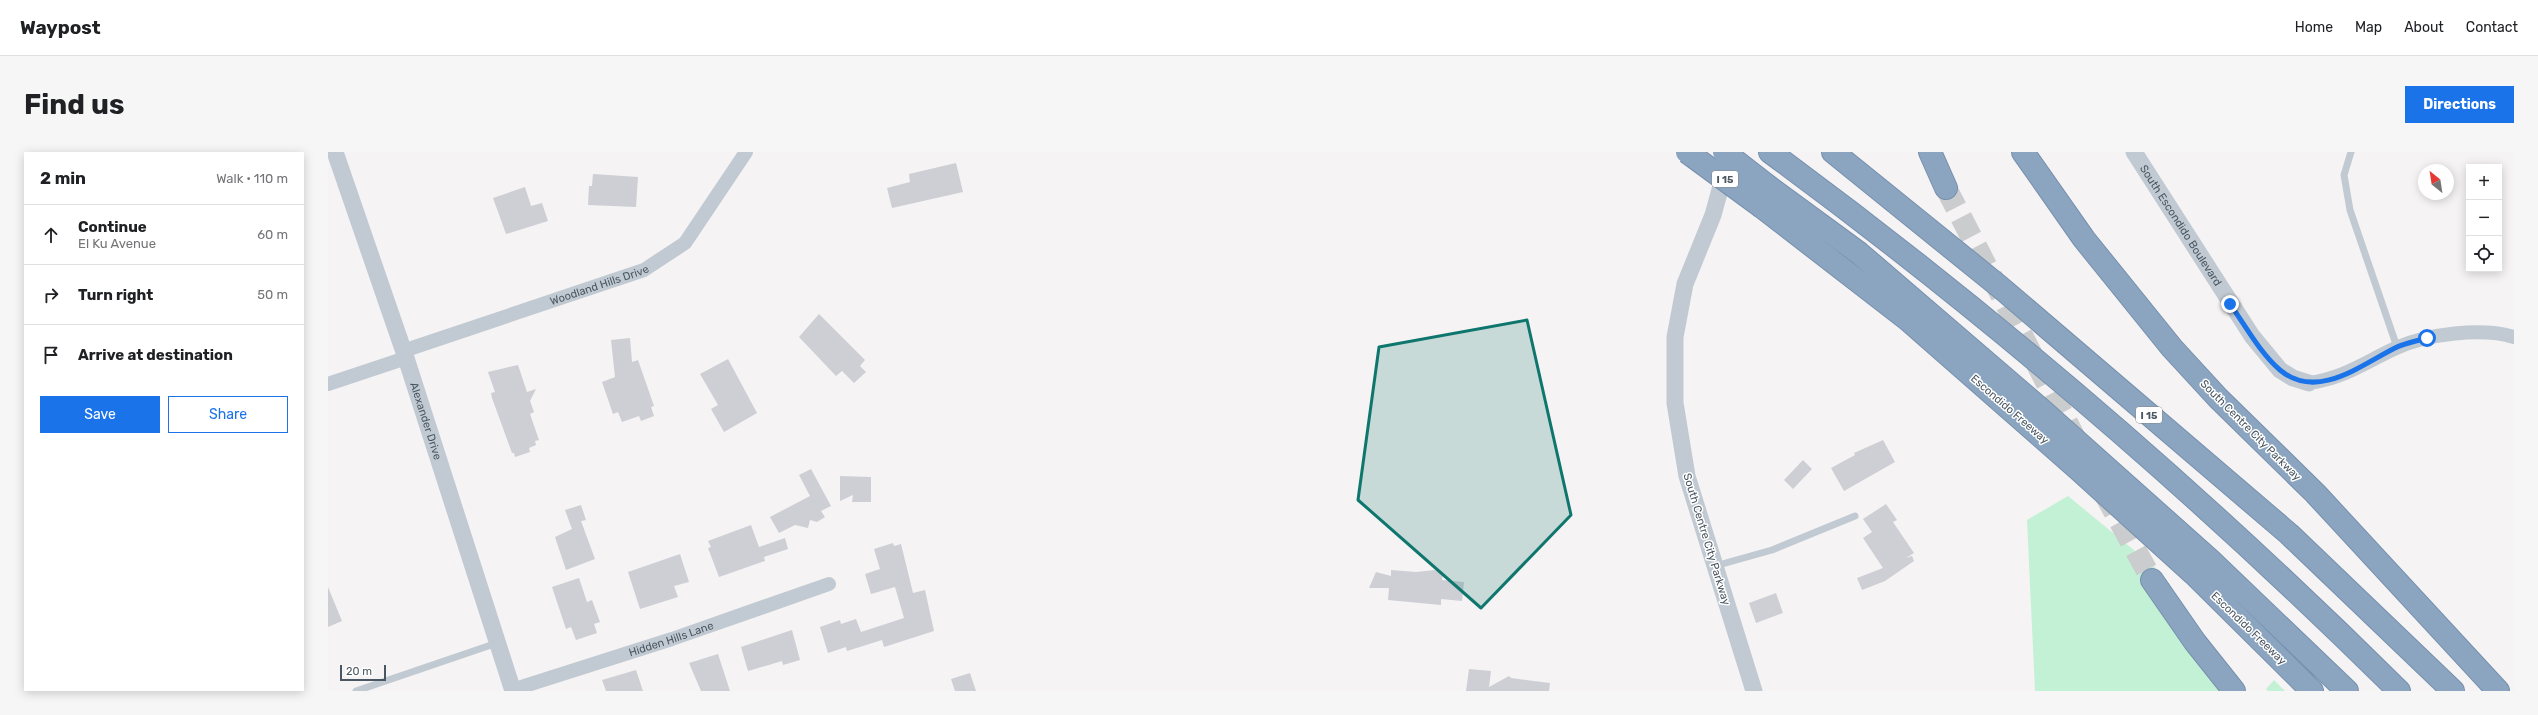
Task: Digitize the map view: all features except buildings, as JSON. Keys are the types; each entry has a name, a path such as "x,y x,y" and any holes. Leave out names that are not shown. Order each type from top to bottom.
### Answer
{"highway":[{"name":"Escondido Freeway","path":"1688,152 1766,197 1907,319 2194,574 2312,691"},
{"path":"1724,152 1766,197 1859,253 2055,421 2210,560 2347,691"},
{"name":"I 15","path":"1833,152 2000,288 2289,534 2453,691"},
{"path":"1930,152 1946,188"},
{"name":"South Centre City Parkway","path":"2023,152 2084,239 2172,348 2218,398 2315,493 2498,691"},
{"path":"1777,157 1914,263 2034,360 2140,451 2291,586 2399,691"},
{"path":"2152,580 2195,642 2234,691"}],"street":[{"name":"Alexander Drive","path":"335,152 405,354 512,690"},
{"name":"Woodland Hills Drive","path":"328,384 405,354 644,270 685,243 746,152"},
{"name":"South Centre City Parkway","path":"1730,152 1713,215 1685,284 1675,337 1675,403 1687,476 1754,691"},
{"name":"South Escondido Boulevard","path":"2134,152 2252,336 2280,370 2293,378 2309,383"},
{"path":"2309,383 2330,380 2358,369 2397,348 2427,338 2483,332 2514,337"},
{"name":"Hidden Hills Lane","path":"512,690 672,639 829,584"}],"lane":[{"path":"2351,152 2344,175 2350,210 2397,348"},
{"path":"1715,566 1772,550 1855,516"},
{"path":"356,691 496,643"}],"highlighted area":[{"path":"1527,320 1571,515 1481,608 1358,500 1379,347"}],"green space":[{"path":"2068,496 2163,574 2145,586 2221,691 2035,691 2027,520"},
{"path":"2274,680 2285,691 2268,691 2266,689"}],"tunnel":[{"path":"1946,188 2076,440"},
{"path":"2104,493 2152,580"}],"route":[{"path":"2230,304 2252,336 2280,370 2293,378 2309,383 2330,380 2358,369 2397,348 2427,338"}]}
